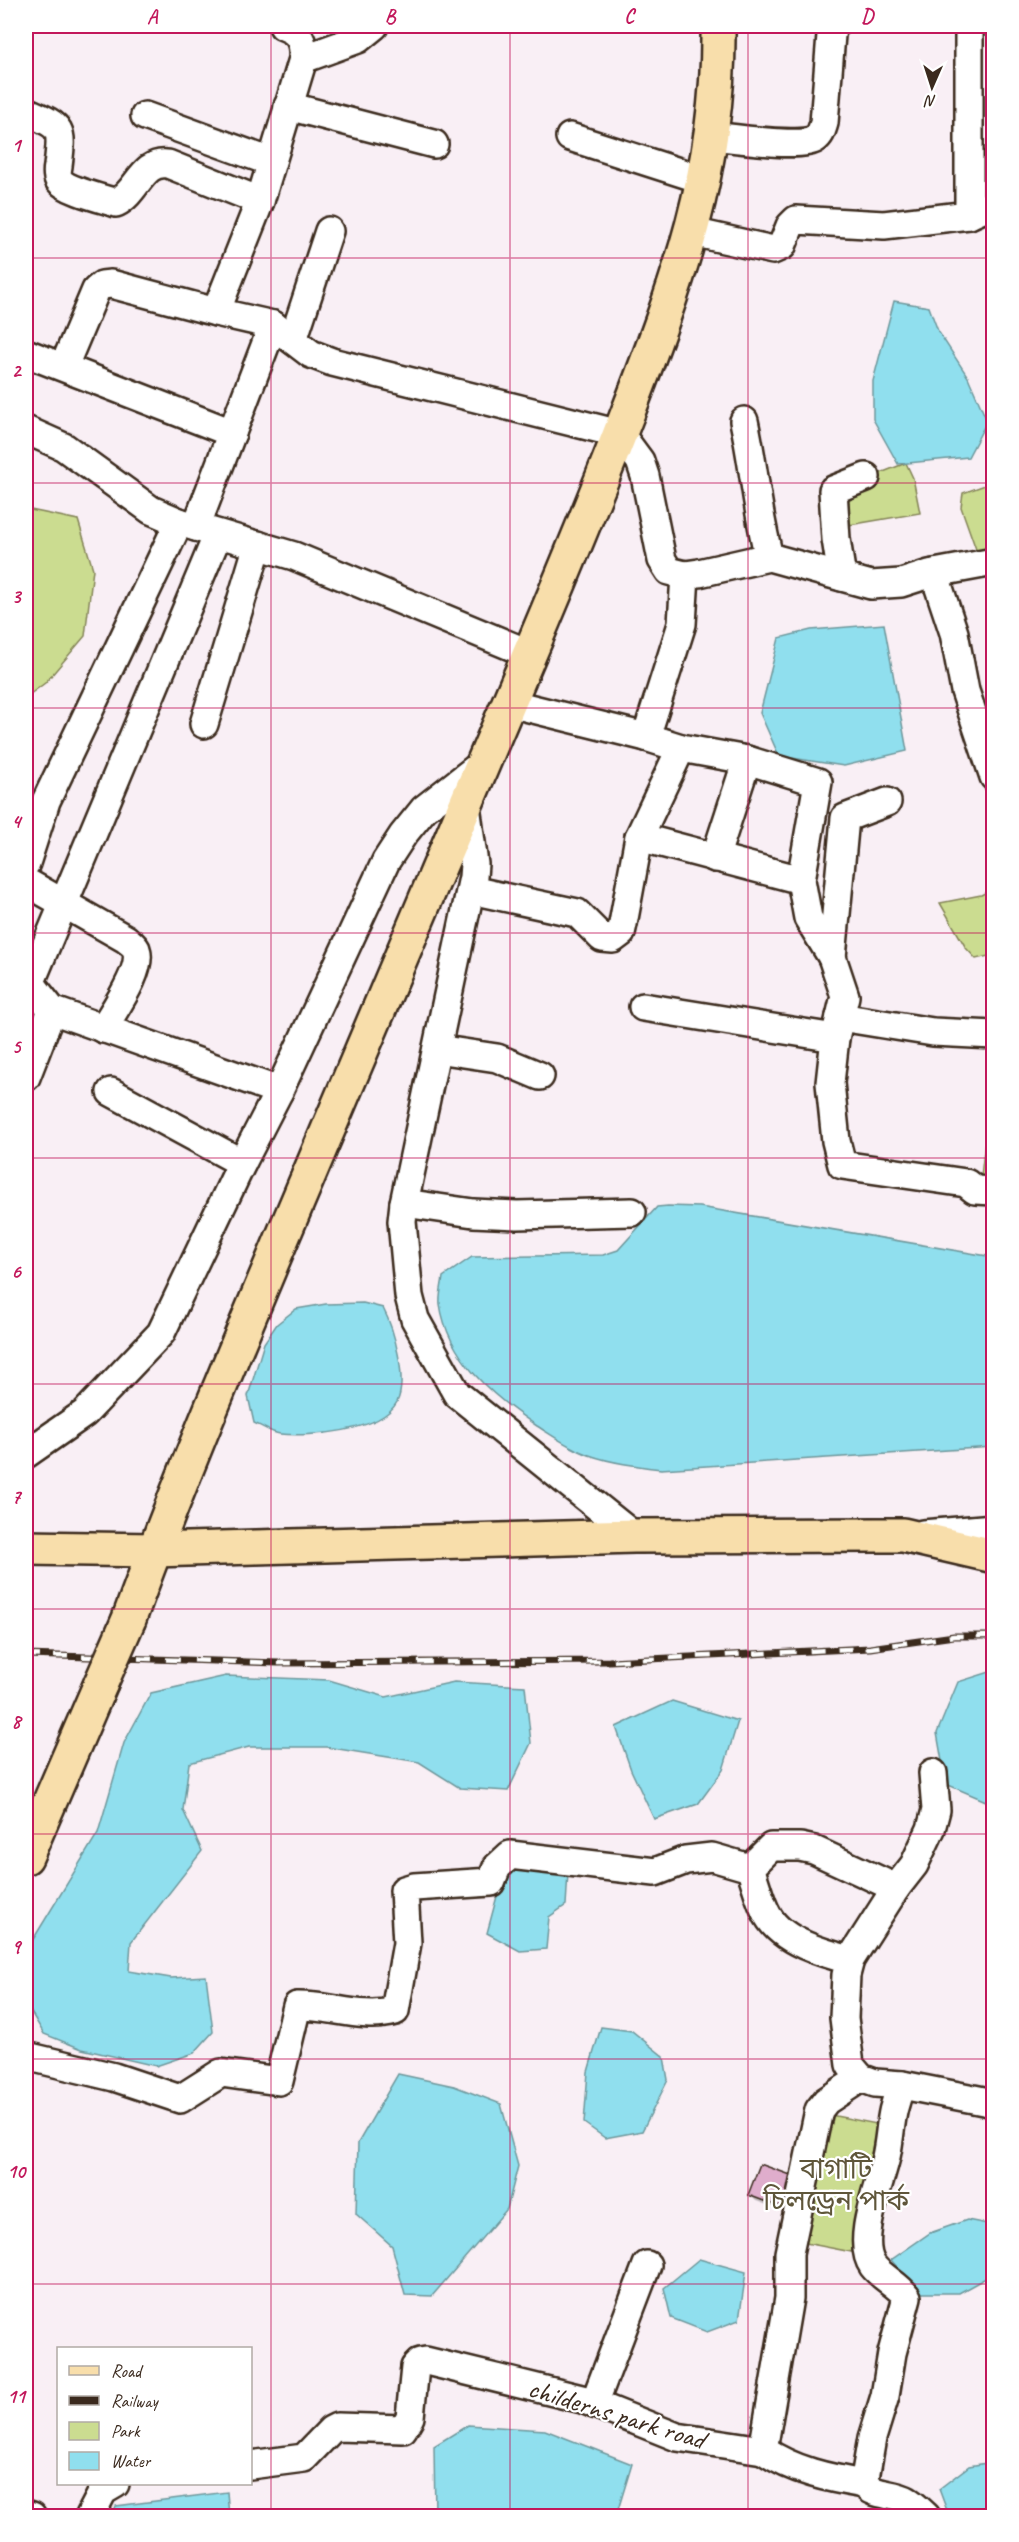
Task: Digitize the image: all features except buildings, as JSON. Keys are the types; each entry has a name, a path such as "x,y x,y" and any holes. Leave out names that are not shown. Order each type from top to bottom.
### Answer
{"main road":[{"path":"26,1857 129,1619 154,1550 355,1064 530,654 620,434 668,309 692,232 712,136 717,89 718,26"},
{"path":"26,1548 154,1550 634,1536 903,1535 993,1556"}],"street":[{"path":"216,312 260,201 303,59 304,46 300,36 283,26"},
{"path":"303,59 358,39 374,26"},
{"path":"712,136 762,141 804,142 814,140 821,133 825,123 833,26"},
{"path":"969,26 969,215"},
{"path":"288,106 434,144"},
{"path":"26,111 57,126 61,135 57,172 59,180 66,186 116,203 125,199 150,166 158,162 260,201"},
{"path":"145,116 271,162"},
{"path":"570,136 704,180"},
{"path":"692,232 773,250 782,246 790,226 796,220 884,225 969,215 993,204"},
{"path":"279,1092 52,1010 28,980 64,904 232,433 283,332 329,231"},
{"path":"64,366 96,290 102,285 111,284 283,332 311,354 332,362 620,434 640,461 662,560 669,571 685,575 769,557 871,585 901,583 934,573 993,562"},
{"path":"26,353 232,433"},
{"path":"744,421 752,458 759,516 769,557"},
{"path":"26,430 64,447 151,510 198,528 294,556 530,654"},
{"path":"842,577 836,539 833,490 866,477"},
{"path":"26,863 46,801 198,528"},
{"path":"204,724 258,545"},
{"path":"934,573 954,633 965,691 993,777"},
{"path":"646,737 682,624 685,575"},
{"path":"509,703 681,748 747,760 818,782 801,880 808,918 832,957 845,996 830,1083 836,1141 842,1166 966,1183 975,1190 993,1191"},
{"path":"471,890 578,913 603,938 613,939 621,933 639,837 681,748"},
{"path":"716,858 747,760"},
{"path":"26,1454 85,1413 161,1333 242,1163 279,1092 386,861 424,809 484,762"},
{"path":"832,957 845,818 887,802"},
{"path":"466,806 474,864 471,890 404,1203 402,1221 409,1296 415,1319 457,1394 634,1536"},
{"path":"639,837 801,880"},
{"path":"26,882 126,939 136,947 138,959 135,971 103,1029"},
{"path":"643,1007 838,1027 993,1035"},
{"path":"26,1077 52,1010"},
{"path":"437,1049 497,1058 540,1076"},
{"path":"111,1092 242,1163"},
{"path":"404,1203 516,1215 632,1212"},
{"path":"903,1535 993,1528"},
{"path":"933,1773 936,1810 931,1829 914,1865 896,1888 850,1960 846,1975 844,2018 850,2065 861,2078 875,2083 902,2085 993,2103"},
{"path":"750,1868 771,1847 800,1846 896,1888"},
{"path":"26,2056 114,2077 180,2099 221,2073 279,2081 297,2006 319,2006 351,2013 381,2015 395,2012 407,1943 404,1890 414,1887 491,1882 497,1867 510,1855 655,1872 686,1860 712,1857 750,1868"},
{"path":"750,1868 767,1916 777,1928 786,1935 829,1954 850,1960"},
{"path":"861,2078 826,2101 819,2110 789,2253 789,2298 763,2450 788,2466 818,2475 864,2484 872,2492 892,2495 908,2501 926,2517"},
{"path":"864,2484 872,2438 885,2396 892,2353 907,2297 901,2288 873,2265 867,2243 870,2211 886,2155 893,2106 902,2085"},
{"path":"594,2404 647,2265"},
{"name":"childerns park road","path":"252,2465 304,2458 331,2430 337,2427 403,2429 411,2417 413,2374 420,2362 426,2361 594,2404 676,2437 763,2450"},
{"path":"90,2517 103,2491 113,2485"},
{"path":"26,2514 32,2517"}],"green space":[{"path":"906,463 913,478 920,513 837,527 835,491"},
{"path":"993,482 993,552 978,555 961,507 963,493"},
{"path":"26,509 78,520 93,569 85,636 45,683 26,697"},
{"path":"993,889 993,955 976,959 966,948 940,903 981,895"},
{"path":"993,1105 993,1191 980,1185 986,1133"},
{"name":"বাগাটি চিলড্রেন পার্ক","path":"820,2113 877,2124 852,2252 795,2241"}],"water":[{"path":"894,301 929,307 938,331 968,377 987,421 968,457 898,464 873,419 873,381"},
{"path":"884,624 907,751 844,766 779,756 760,713 779,638 811,630"},
{"path":"657,1207 700,1207 993,1257 993,1447 661,1469 643,1467 598,1458 569,1446 521,1415 475,1375 452,1342 445,1324 440,1304 443,1277 472,1257 603,1255 618,1250"},
{"path":"363,1303 383,1308 395,1341 400,1368 400,1393 397,1402 389,1412 361,1426 326,1433 280,1434 254,1423 248,1396 264,1343 277,1324 296,1309 326,1304"},
{"path":"993,1671 993,1804 946,1784 937,1733 958,1682"},
{"path":"226,1676 329,1680 386,1697 454,1682 525,1686 531,1743 508,1791 460,1788 419,1762 326,1747 249,1747 189,1763 183,1810 202,1851 131,1942 129,1971 171,1978 206,1976 213,2032 194,2053 156,2066 82,2049 44,2034 26,2004 26,1951 98,1833 124,1743 151,1693"},
{"path":"672,1701 738,1721 723,1770 698,1804 654,1819 631,1770 616,1727"},
{"path":"510,1868 568,1873 566,1905 549,1917 546,1949 520,1951 487,1933 503,1874"},
{"path":"601,2027 632,2031 664,2057 668,2080 642,2131 605,2138 584,2123 588,2072"},
{"path":"398,2074 454,2086 501,2104 518,2166 507,2209 432,2296 405,2295 392,2246 356,2214 358,2143"},
{"path":"967,2220 993,2225 993,2274 959,2293 919,2293 891,2260 930,2233"},
{"path":"699,2259 746,2272 739,2320 707,2332 671,2318 664,2288"},
{"path":"468,2425 545,2430 632,2464 617,2513 614,2516 435,2516 434,2446"},
{"path":"993,2462 993,2516 949,2516 939,2489 969,2466"},
{"path":"227,2492 229,2516 112,2516 116,2506"}],"railway":[{"path":"26,1655 278,1663 609,1661 870,1648 954,1636 994,1636"}]}
